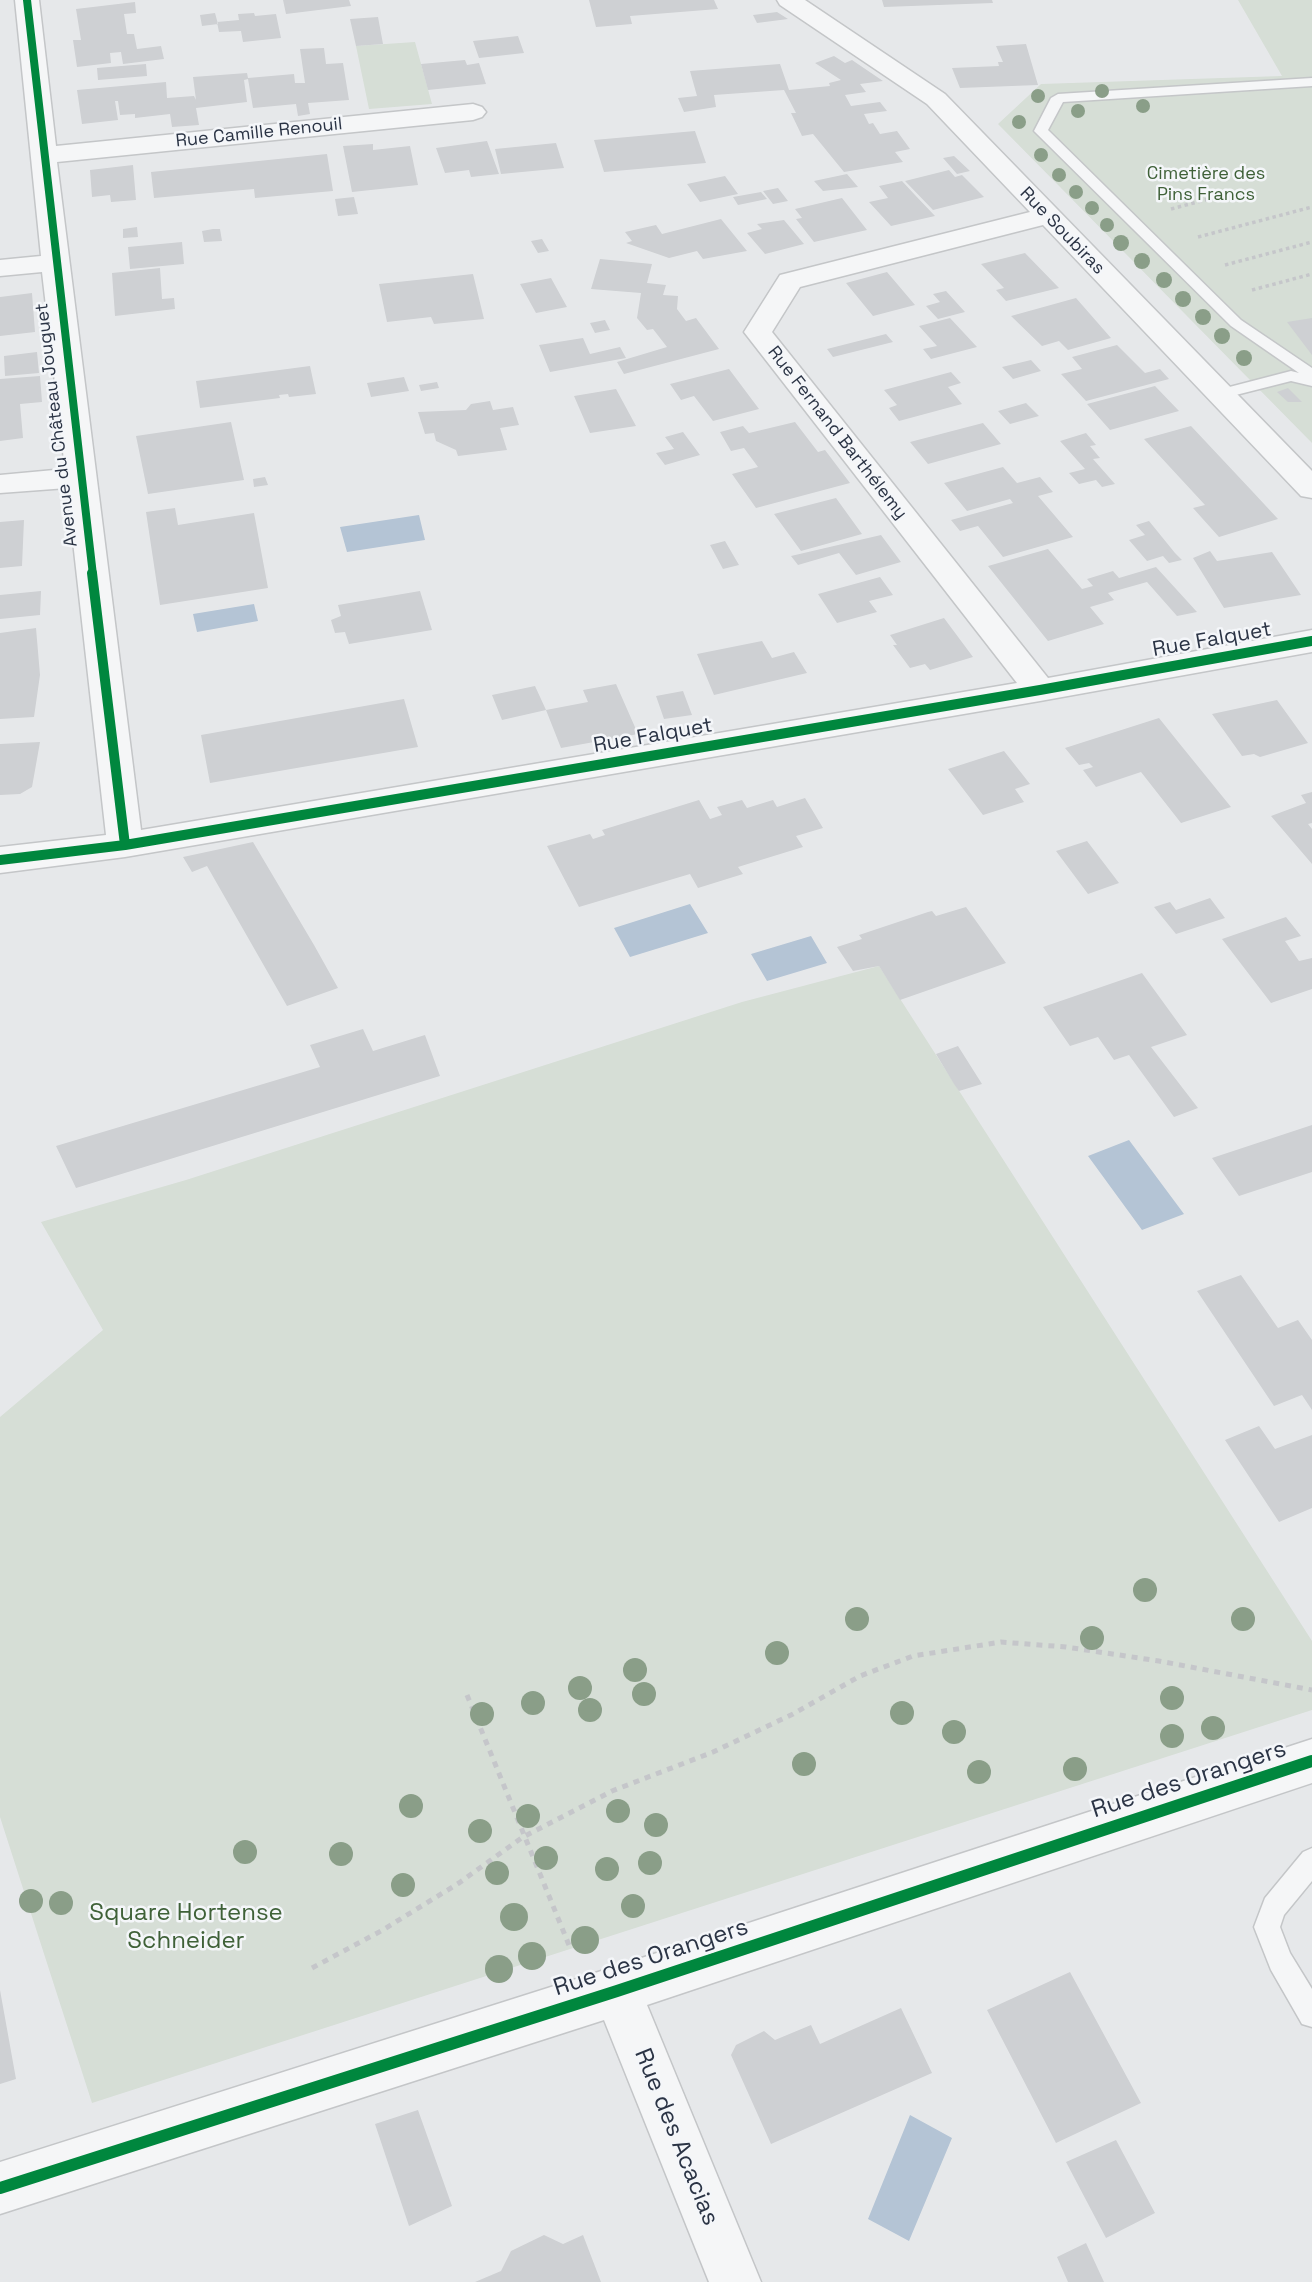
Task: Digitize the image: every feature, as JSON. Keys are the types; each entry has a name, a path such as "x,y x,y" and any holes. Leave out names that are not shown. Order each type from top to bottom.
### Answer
{"street":[{"name":"Avenue du Château Jouguet","path":"27,0 55,263 125,845"},
{"name":"Rue Soubiras","path":"789,0 936,99 1312,489"},
{"name":"Rue Camille Renouil","path":"44,155 473,112"},
{"name":"Rue Fernand Barthélemy","path":"1041,690 758,332 790,281 1047,216"},
{"path":"0,268 55,263"},
{"path":"0,484 81,477"},
{"name":"Rue Falquet","path":"0,860 125,845 1041,690 1312,641"},
{"name":"Rue des Orangers","path":"0,2188 605,1995 1312,1761"},
{"name":"Rue des Acacias","path":"605,1995 735,2282"}],"lane":[{"path":"1312,82 1058,98 1041,131 1236,323 1312,375"},
{"path":"1220,394 1291,376 1312,381"},
{"path":"1312,1861 1274,1907 1267,1927 1280,1961 1312,2014"}],"path":[{"path":"1131,220 1231,193"},
{"path":"1158,247 1312,207"},
{"path":"1187,275 1312,242"},
{"path":"1213,301 1312,274"},
{"path":"312,1968 381,1931 459,1883 523,1837 612,1791 713,1752 793,1714 860,1676 913,1656 1001,1642 1053,1646 1230,1672 1312,1690"},
{"path":"467,1695 523,1837 605,1995"}],"green space":[{"name":"Cimetière des Pins Francs","path":"1238,0 1312,0 1312,443 998,124 1041,84 1282,76"},
{"path":"415,42 432,104 369,109 356,46"},
{"name":"Square Hortense Schneider","path":"879,966 1312,1641 1312,1710 92,2103 0,1817 0,1417 103,1330 41,1222 186,1180 742,1002"}],"water":[{"path":"419,515 425,540 347,552 340,527"},
{"path":"254,604 258,621 197,632 193,614"},
{"path":"690,904 708,933 630,957 614,928"},
{"path":"811,936 827,963 767,981 751,954"},
{"path":"1129,1140 1184,1214 1142,1230 1088,1156"},
{"path":"910,2115 952,2138 909,2241 868,2219"}],"building":[{"path":"283,0 349,0 351,6 286,14"},
{"path":"589,0 714,0 718,9 630,16 632,24 596,27"},
{"path":"882,0 992,0 993,3 884,7"},
{"path":"135,2 136,13 124,14 127,34 134,34 137,49 161,46 164,59 123,64 121,52 110,53 111,63 77,67 73,40 81,40 76,9"},
{"path":"777,12 788,19 757,23 753,15"},
{"path":"215,13 218,24 202,26 200,15"},
{"path":"254,13 255,16 276,14 281,38 243,42 241,31 219,32 217,22 239,20 238,14"},
{"path":"378,17 383,44 356,46 350,19"},
{"path":"518,36 524,53 479,58 473,41"},
{"path":"1026,44 1038,85 960,88 952,68 999,66 998,62 1003,62 996,46"},
{"path":"324,48 326,64 343,63 349,100 308,103 310,114 298,116 296,104 253,108 248,79 244,80 247,102 196,108 199,125 172,127 170,114 135,118 135,114 120,115 118,101 115,101 118,120 82,124 77,90 166,82 167,98 194,96 196,100 193,77 247,73 248,78 294,74 295,83 305,83 300,49"},
{"path":"834,56 845,63 852,60 883,81 860,84 866,92 845,95 851,106 880,102 887,111 864,114 869,124 873,123 880,134 897,131 910,149 895,152 903,162 844,172 813,134 802,136 791,113 796,113 784,90 714,95 716,107 684,112 678,98 697,96 690,71 780,64 789,90 830,86 829,83 841,80 815,63"},
{"path":"465,60 467,65 479,63 486,84 428,90 421,64"},
{"path":"146,64 147,76 98,80 97,68"},
{"path":"695,131 706,163 604,172 594,140"},
{"path":"487,141 499,174 471,177 469,170 445,173 436,148"},
{"path":"556,143 564,168 501,174 495,149"},
{"path":"373,144 373,150 410,146 418,185 352,192 343,146"},
{"path":"327,154 333,191 255,198 254,189 154,198 151,172"},
{"path":"954,156 970,171 957,174 943,158"},
{"path":"133,165 136,200 111,202 110,195 92,197 90,170"},
{"path":"949,170 955,177 962,175 984,197 933,210 905,181"},
{"path":"847,174 858,187 823,191 814,181"},
{"path":"725,176 738,194 700,202 687,184"},
{"path":"902,181 935,216 891,226 869,202 888,198 879,186"},
{"path":"778,188 788,201 773,204 763,191"},
{"path":"761,192 767,199 738,205 733,197"},
{"path":"354,197 358,214 338,216 335,199"},
{"path":"842,198 867,230 814,242 796,219 802,218 795,209"},
{"path":"721,219 747,251 703,259 697,251 669,258 626,243 632,241 625,232 656,225 662,234"},
{"path":"784,220 804,244 765,254 747,233 762,229 757,224"},
{"path":"137,227 138,237 123,238 123,229"},
{"path":"220,229 222,241 204,242 202,231"},
{"path":"542,239 549,251 538,253 531,241"},
{"path":"182,242 184,264 130,269 128,247"},
{"path":"1025,253 1059,288 1006,301 996,290 1004,288 981,264"},
{"path":"600,259 652,264 647,283 666,285 663,295 678,296 677,309 686,321 696,318 719,349 624,374 617,362 667,347 653,329 647,330 637,318 641,293 591,289"},
{"path":"160,268 162,299 174,298 175,309 115,316 112,273"},
{"path":"887,272 915,305 873,316 846,283"},
{"path":"473,274 484,319 434,324 431,317 387,322 379,284"},
{"path":"551,278 567,307 536,313 520,284"},
{"path":"946,291 965,312 938,319 926,306 940,302 933,294"},
{"path":"32,293 35,332 0,336 0,297"},
{"path":"1076,298 1111,338 1068,350 1059,341 1042,346 1011,316"},
{"path":"950,318 977,347 931,359 923,349 937,346 919,326"},
{"path":"1312,318 1312,355 1287,322"},
{"path":"605,320 610,330 595,333 590,323"},
{"path":"886,334 893,342 833,357 827,349"},
{"path":"583,338 590,354 620,347 626,358 550,372 539,345"},
{"path":"1117,345 1145,373 1160,369 1169,379 1086,401 1061,374 1082,369 1072,357"},
{"path":"37,352 39,373 5,376 4,356"},
{"path":"1031,360 1041,371 1013,379 1002,367"},
{"path":"310,366 316,394 289,397 288,394 279,395 280,398 200,408 196,381"},
{"path":"729,369 759,409 713,421 694,396 681,400 670,384"},
{"path":"951,372 961,383 948,387 962,404 899,421 889,408 897,405 884,390"},
{"path":"40,376 42,402 20,404 23,438 0,441 0,379"},
{"path":"404,377 409,391 371,397 367,383"},
{"path":"437,382 439,388 421,391 419,385"},
{"path":"1155,386 1179,411 1110,430 1087,404"},
{"path":"1288,388 1302,402 1288,402 1277,392"},
{"path":"616,389 636,426 590,433 574,396"},
{"path":"490,401 493,410 513,407 519,425 500,428 507,450 458,456 456,450 436,441 434,433 425,434 418,412 466,410 471,404"},
{"path":"1026,403 1039,416 1010,424 998,411"},
{"path":"231,422 244,480 148,494 136,436"},
{"path":"795,422 818,452 825,450 850,483 756,508 732,474 758,467 744,448 731,451 720,432 743,426 749,433"},
{"path":"983,423 1001,444 928,464 910,442"},
{"path":"1191,426 1278,519 1219,537 1193,508 1205,505 1144,439"},
{"path":"683,432 700,455 665,465 656,453 674,449 665,437"},
{"path":"1086,433 1096,445 1090,446 1100,458 1093,459 1115,484 1102,487 1096,480 1079,484 1069,473 1085,469 1060,441"},
{"path":"1003,467 1017,483 1040,477 1053,492 1038,496 1073,537 1003,557 978,526 960,531 951,520 1013,503 1010,499 967,511 944,483"},
{"path":"265,477 268,485 254,487 253,479"},
{"path":"836,498 862,534 801,551 774,514"},
{"path":"175,508 178,525 254,513 268,588 160,605 146,512"},
{"path":"24,520 22,566 0,568 0,522"},
{"path":"1149,521 1182,560 1169,563 1163,556 1147,561 1129,540 1145,535 1136,525"},
{"path":"881,535 901,562 856,575 839,553 798,565 791,556"},
{"path":"725,541 739,565 723,569 710,545"},
{"path":"1048,549 1082,589 1093,586 1087,579 1113,571 1119,578 1156,567 1197,612 1177,616 1147,582 1108,593 1114,600 1090,607 1104,624 1048,641 988,566"},
{"path":"1210,551 1217,561 1272,552 1301,595 1224,608 1193,558"},
{"path":"880,577 893,595 869,601 877,612 837,623 818,594"},
{"path":"41,591 40,615 0,619 0,595"},
{"path":"420,591 432,630 349,644 345,632 335,633 331,620 341,616 338,605"},
{"path":"944,618 973,657 930,670 925,664 910,668 893,645 897,645 890,635"},
{"path":"36,628 40,675 34,717 0,719 0,633"},
{"path":"762,641 772,658 794,652 807,673 714,695 697,654"},
{"path":"616,684 638,734 561,748 546,710 588,702 583,690"},
{"path":"535,686 546,710 502,720 492,695"},
{"path":"683,691 692,715 664,719 656,696"},
{"path":"404,699 418,747 210,783 201,735"},
{"path":"1277,700 1308,743 1260,757 1254,754 1242,756 1212,714"},
{"path":"1159,718 1231,807 1181,823 1141,772 1096,787 1083,770 1093,767 1089,763 1079,765 1065,748"},
{"path":"40,742 32,787 20,794 0,795 0,744"},
{"path":"1004,751 1030,784 1015,789 1024,802 983,815 948,769"},
{"path":"1312,792 1312,823 1308,824 1312,829 1312,864 1271,816 1306,803 1301,795"},
{"path":"805,798 823,828 796,836 803,847 738,867 743,874 698,888 690,874 579,907 547,846 590,834 593,839 605,835 602,830 699,800 710,819 722,815 717,807 742,800 747,808 773,800 777,807"},
{"path":"1087,841 1119,883 1088,894 1056,851"},
{"path":"253,842 338,988 287,1006 207,866 192,872 183,857"},
{"path":"1210,898 1225,918 1176,934 1154,907 1170,902 1176,910"},
{"path":"966,907 1006,963 900,1000 879,966 853,971 837,947 862,939 859,935 928,912 932,911 936,916"},
{"path":"1286,917 1301,936 1285,941 1299,961 1312,958 1312,989 1271,1003 1222,939"},
{"path":"1142,973 1187,1035 1151,1047 1198,1108 1174,1117 1129,1055 1114,1060 1098,1037 1070,1046 1043,1007"},
{"path":"363,1029 373,1051 425,1035 440,1076 76,1188 56,1146 320,1067 310,1045"},
{"path":"958,1046 982,1084 959,1091 936,1054"},
{"path":"1312,1125 1312,1172 1239,1196 1212,1158"},
{"path":"1241,1275 1278,1328 1298,1320 1312,1340 1312,1410 1302,1395 1274,1406 1197,1291"},
{"path":"1259,1426 1275,1449 1312,1435 1312,1508 1279,1522 1225,1440"},
{"path":"1070,1972 1141,2103 1056,2143 987,2010"},
{"path":"0,1990 16,2079 0,2084"},
{"path":"901,2008 932,2073 771,2144 731,2055 736,2045 764,2031 775,2040 811,2025 820,2044"},
{"path":"418,2110 452,2206 409,2226 375,2124"},
{"path":"1116,2140 1155,2213 1106,2238 1066,2162"},
{"path":"544,2235 563,2244 583,2235 601,2282 475,2282 501,2271 511,2251"},
{"path":"1086,2243 1104,2282 1068,2282 1057,2257"}],"cycle path":[{"path":"27,0 55,263 125,845"},
{"path":"0,860 125,845 1040,690 1312,641"},
{"path":"0,2188 617,1991 1312,1761"}]}
